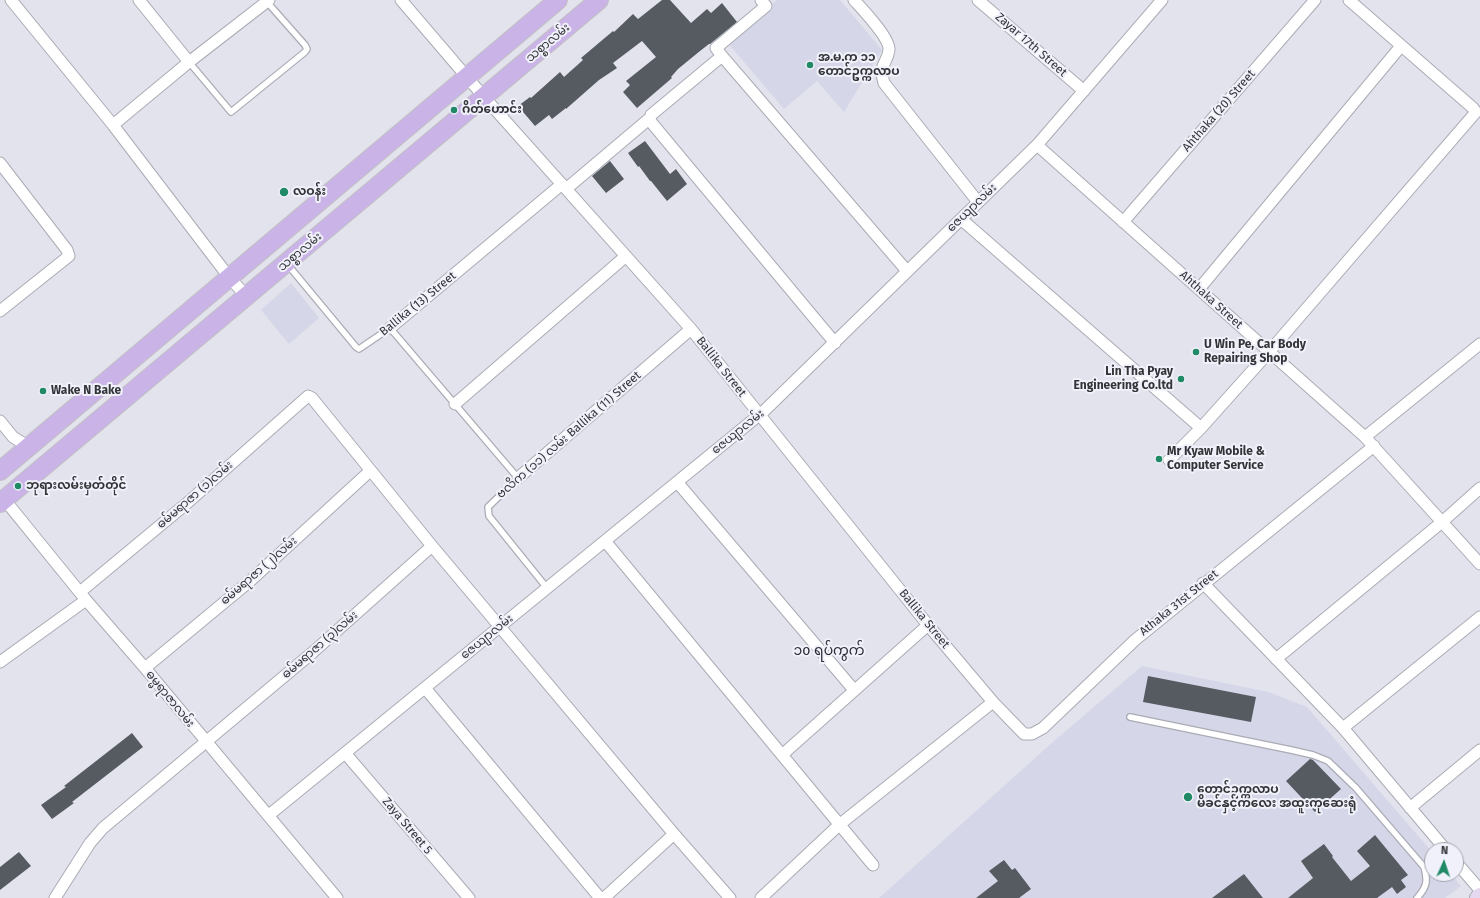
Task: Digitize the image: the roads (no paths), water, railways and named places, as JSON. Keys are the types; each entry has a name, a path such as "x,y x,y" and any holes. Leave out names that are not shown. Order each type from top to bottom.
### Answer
{"main road":[{"path":"0,471 558,0"},
{"name":"သစ္စာလမ်း","path":"2,501 247,297 599,0"}],"street":[{"path":"11,0 113,126 229,277 247,297"},
{"path":"139,0 189,62"},
{"name":"Ballika Street","path":"401,0 484,97 691,328 928,625 993,702"},
{"path":"761,0 766,6 716,48 907,271"},
{"path":"854,0 876,25 888,42 889,50 882,66 884,83 978,202"},
{"name":"Zayar 17th Street","path":"978,0 1084,91"},
{"name":"Ahthaka (20) Street","path":"1123,222 1315,0"},
{"path":"1169,460 1201,428 1269,352 1476,112 1349,0"},
{"path":"113,126 189,62 267,1"},
{"name":"ဇေယျာလမ်း","path":"269,815 764,411 1037,145 1160,1"},
{"path":"1199,289 1401,46"},
{"name":"Ballika (13) Street","path":"390,328 650,118 651,115 722,56"},
{"path":"650,118 651,122 834,343"},
{"name":"Ahthaka Street","path":"1037,145 1365,437 1480,564"},
{"path":"0,163 67,250 68,256 0,311"},
{"path":"961,218 1201,428"},
{"path":"455,404 626,256"},
{"name":"ဗလိက (၁၁) လမ်း Ballika (11) Street","path":"518,478 691,328"},
{"path":"1365,437 1480,344"},
{"name":"ဓမ်မရာဇာ (၁)လမ်း","path":"0,662 83,596 308,396 312,398 370,471"},
{"path":"0,421 13,436 28,447"},
{"name":"Athaka 31st Street","path":"993,702 1024,734 1032,734 1043,728 1135,640 1203,583 1374,446"},
{"path":"370,471 674,834 730,898"},
{"name":"ဓမ်မရာဇာ (၂)လမ်း","path":"145,668 250,581 370,471"},
{"path":"678,482 854,690"},
{"path":"1276,659 1442,522 1480,488"},
{"name":"ဓမ္မရာဇာလမ်း","path":"2,501 145,668 337,898"},
{"path":"605,541 873,865"},
{"name":"ဓမ်မရာဇာ (၃)လမ်း","path":"55,898 90,843 103,828 312,653 432,546"},
{"path":"1203,583 1343,728 1439,842"},
{"path":"1343,728 1480,618"},
{"path":"782,755 928,625"},
{"path":"425,688 600,898"},
{"path":"761,898 839,825 993,702"},
{"path":"1410,808 1480,750"},
{"name":"Zaya Street 5","path":"345,753 469,898"},
{"path":"604,898 674,834"},
{"path":"1464,871 1480,890"}],"lane":[{"path":"189,62 231,112 307,49 267,1"},
{"name":"Ballika (13) Street","path":"286,264 359,349 390,328"},
{"path":"390,328 518,478"},
{"name":"ဗလိက (၁၁) လမ်း Ballika (11) Street","path":"518,478 488,507 489,516 547,588"},
{"path":"1130,717 1291,750 1313,755 1328,761 1356,788 1424,867 1427,877 1424,890 1417,898"}],"place":[{"name":"အ.မ.က ၁၁ တောင်ဥက္ကလာပ","path":"810,65"},
{"name":"ဂိတ်ဟောင်း","path":"454,110"},
{"name":"လဝန်း","path":"284,192"},
{"name":"U Win Pe, Car Body Repairing Shop","path":"1196,352"},
{"name":"Lin Tha Pyay Engineering Co.ltd","path":"1181,379"},
{"name":"Wake N Bake","path":"43,391"},
{"name":"Mr Kyaw Mobile & Computer Service","path":"1159,459"},
{"name":"ဘုရားလမ်းမှတ်တိုင်","path":"18,486"},
{"name":"တောင်ဥက္ကလာပ မိခင်နှင့်ကလေး အထူးကုဆေးရုံ","path":"1188,797"}],"district":[{"name":"၁o ရပ်ကွက်","path":"829,651"}]}
